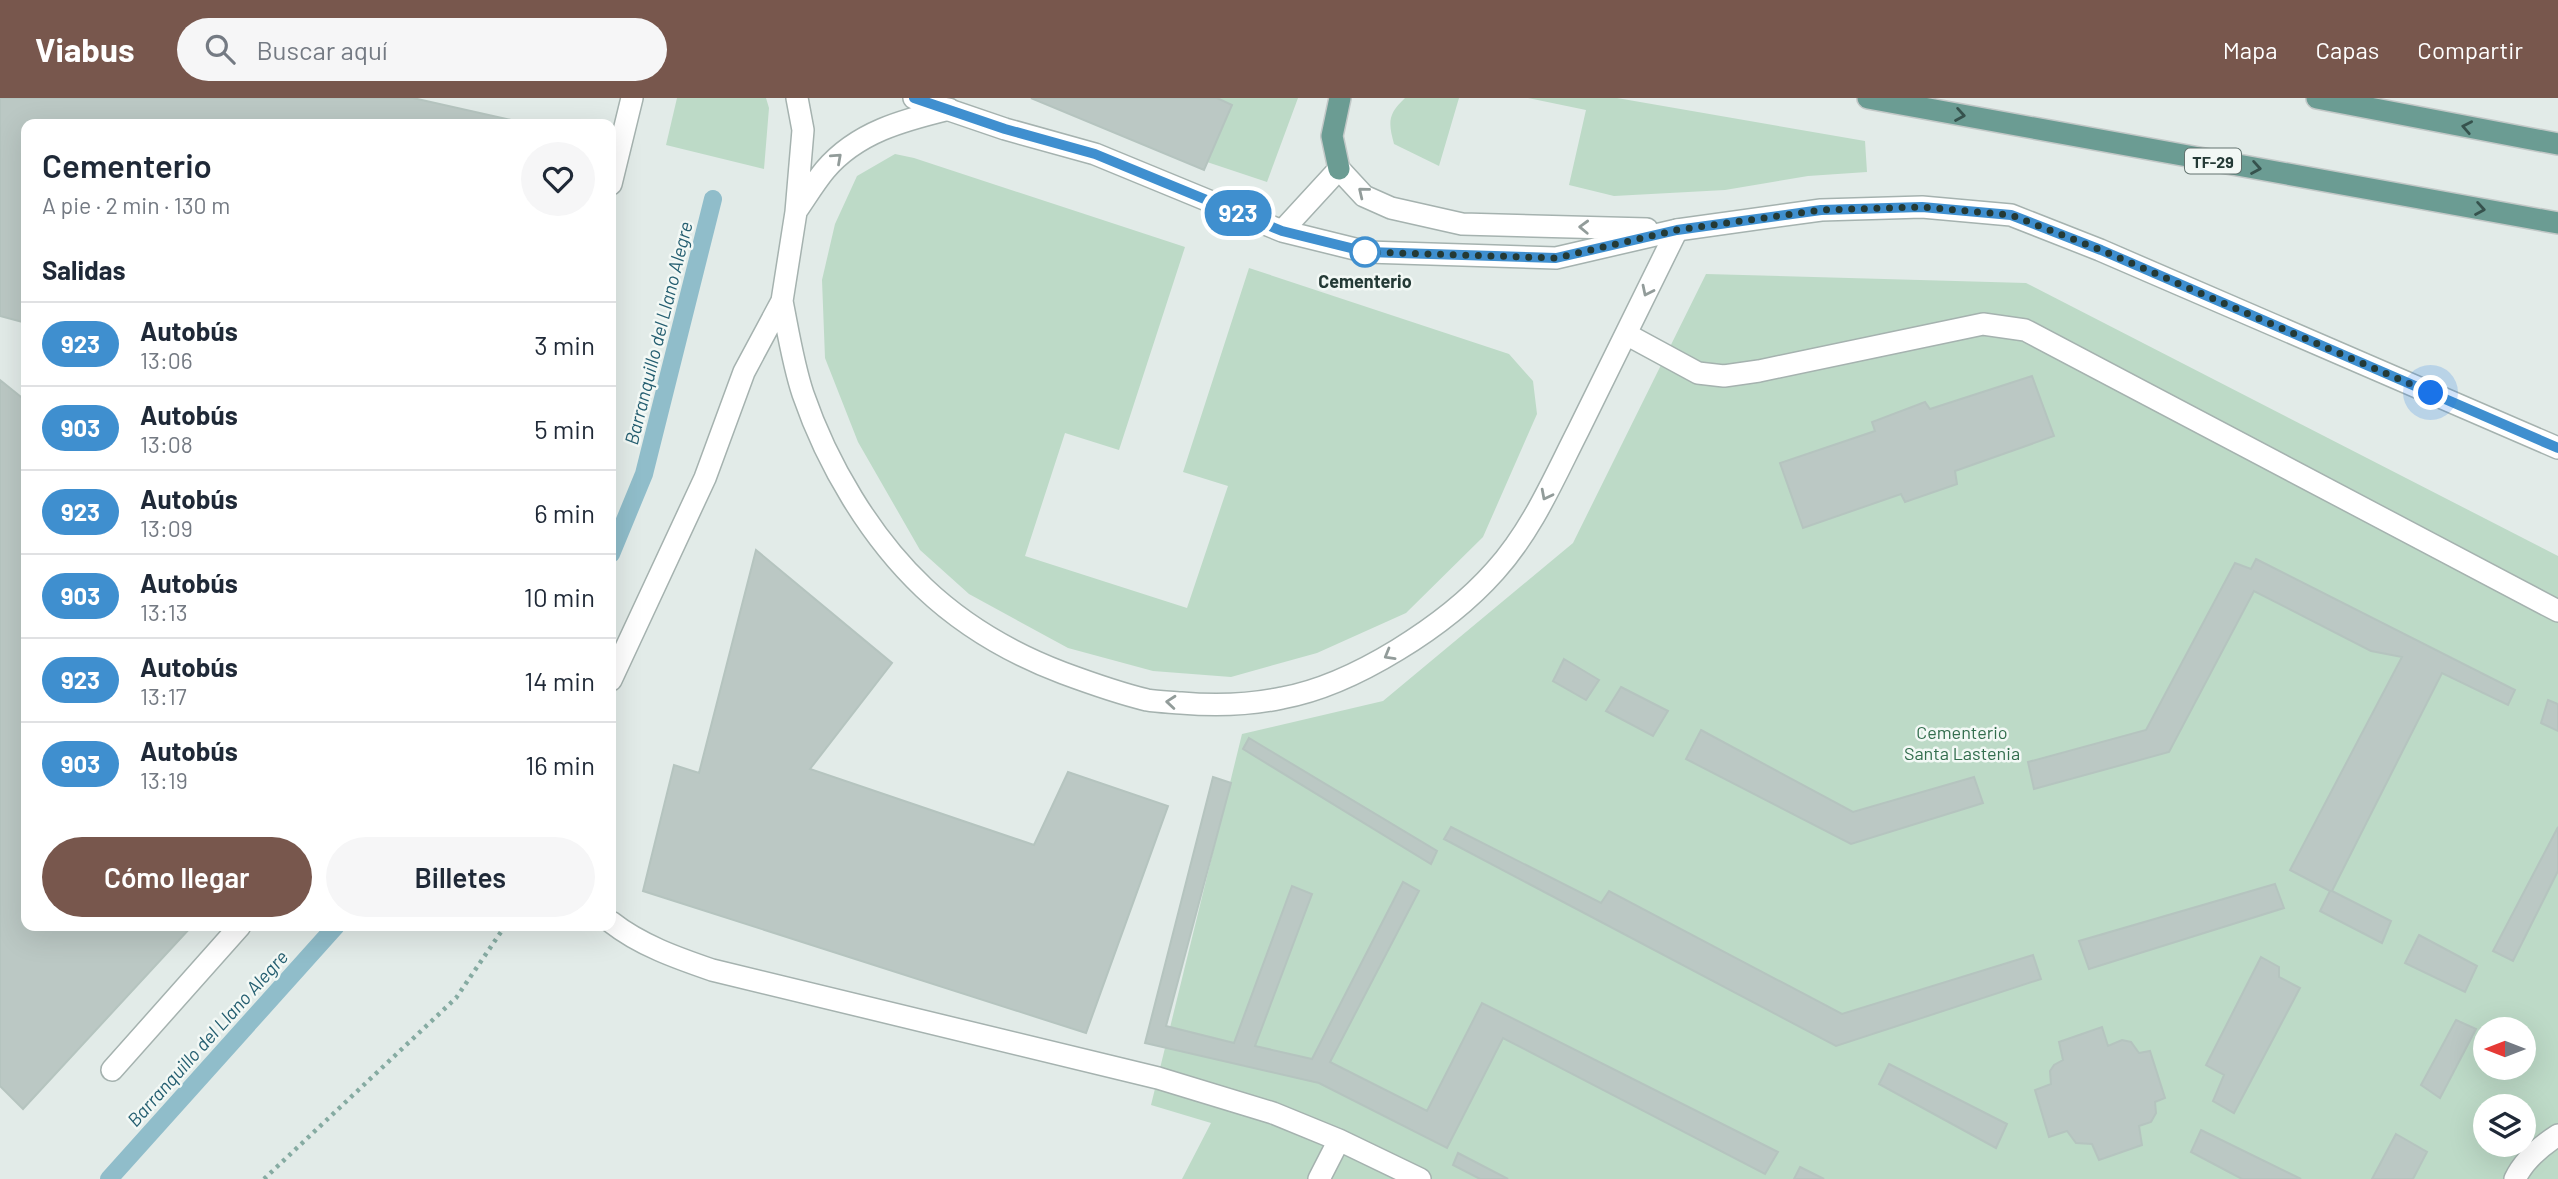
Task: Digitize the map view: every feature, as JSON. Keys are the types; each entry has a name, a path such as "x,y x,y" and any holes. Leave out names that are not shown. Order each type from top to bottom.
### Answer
{"main road":[{"path":"1339,169 1332,135 1340,98"},
{"name":"TF-29","path":"1868,98 2558,223"},
{"path":"2317,98 2558,144"}],"street":[{"path":"616,164 632,98"},
{"path":"616,669 705,478 744,372 782,301 796,212 803,130 797,98"},
{"path":"914,98 1005,129 1095,154 1282,231 1367,252 1556,258 1677,230 1821,210 1922,207 2011,215 2101,250 2558,448"},
{"path":"796,212 825,169 855,142 900,121 949,109"},
{"path":"1282,231 1339,169 1364,195 1391,208 1462,224 1677,230"},
{"path":"782,301 802,391 850,494 870,523 923,587 954,614 1005,646 1042,665 1087,682 1149,700 1202,705 1245,704 1286,698 1323,686 1372,664 1417,639 1462,603 1495,571 1532,522 1677,230"},
{"path":"1626,334 1698,373 1724,376 1983,324 2025,330 2558,611"},
{"path":"616,926 667,954 712,970 1158,1078 1273,1114 1339,1140 1420,1179"},
{"path":"111,1070 236,931"},
{"path":"2515,1179 2519,1170 2542,1145 2558,1135"},
{"path":"1319,1179 1339,1140"}],"path":[{"path":"264,1179 456,998 502,931"}],"green space":[{"path":"677,98 766,98 769,108 764,169 666,145"},
{"path":"1217,98 1298,98 1267,182 1207,162 1231,105"},
{"path":"1405,98 1459,98 1439,166 1394,144 1392,114"},
{"path":"1528,98 1617,98 1865,141 1867,172 1808,176 1725,190 1614,196 1569,185 1586,110"},
{"path":"895,154 1185,247 1119,450 1065,433 1025,556 1187,608 1228,486 1183,472 1249,268 1509,354 1533,381 1537,414 1483,537 1406,613 1317,653 1231,677 1153,671 1068,648 969,594 920,550 858,442 825,358 822,280 835,224 857,176"},
{"name":"Cementerio Santa Lastenia","path":"1706,274 2026,283 2558,556 2558,1179 1182,1179 1211,1123 1151,1105 1242,734 1383,701 1573,543"}],"building":[{"path":"0,98 413,98 507,119 21,119 21,322 0,316"},
{"path":"1031,98 1217,98 1232,105 1204,170"},
{"path":"2032,376 2054,436 1955,471 1957,484 1905,502 1901,494 1803,528 1780,463 1875,431 1872,422 1925,402 1930,409"},
{"path":"0,380 21,397 21,931 187,931 23,1109 0,1086"},
{"path":"756,550 892,663 810,769 1034,845 1068,772 1168,806 1086,1033 643,891 674,765 699,773"},
{"path":"2256,559 2515,690 2508,705 2442,673 2332,891 2391,921 2382,943 2320,911 2330,891 2290,870 2402,657 2371,651 2254,591 2169,752 2034,789 2028,762 2146,730 2235,563 2251,569"},
{"path":"1564,659 1599,680 1586,700 1553,681"},
{"path":"1621,687 1668,711 1653,736 1606,711"},
{"path":"2548,700 2558,704 2558,731 2541,723"},
{"path":"1701,730 1853,812 1974,777 1983,803 1851,844 1686,759"},
{"path":"1249,738 1437,851 1431,864 1243,749"},
{"path":"1213,777 1231,783 1166,1026 1234,1043 1292,886 1312,894 1255,1046 1312,1059 1403,882 1419,891 1330,1062 1427,1111 1482,1003 1778,1152 1765,1174 1503,1038 1447,1148 1319,1083 1145,1043"},
{"path":"1451,827 1601,903 1609,891 1842,1014 2033,955 2041,979 1836,1046 1444,839"},
{"path":"2558,827 2558,871 2513,961 2493,951"},
{"path":"2275,884 2284,908 2089,969 2079,941"},
{"path":"2419,935 2477,966 2465,992 2405,963"},
{"path":"2261,957 2279,967 2279,977 2300,988 2234,1113 2213,1101 2224,1075 2206,1065"},
{"path":"2456,1020 2473,1028 2473,1035 2440,1098 2421,1085"},
{"path":"2102,1027 2108,1046 2122,1040 2131,1042 2139,1053 2150,1051 2165,1098 2155,1102 2156,1113 2151,1122 2139,1126 2142,1145 2099,1160 2092,1144 2076,1143 2067,1131 2049,1137 2035,1090 2051,1084 2050,1071 2063,1060 2059,1042"},
{"path":"1889,1064 2007,1124 1996,1148 1879,1084"},
{"path":"2201,1130 2301,1179 2242,1179 2191,1152"},
{"path":"2396,1134 2427,1152 2413,1179 2372,1179"},
{"path":"1458,1153 1508,1179 1480,1179 1453,1165"},
{"path":"1800,1167 1824,1179 1794,1179"}],"waterway":[{"name":"Barranquillo del Llano Alegre","path":"616,542 644,474 713,199"},
{"name":"Barranquillo del Llano Alegre","path":"109,1179 332,931"}],"bus line":[{"name":"923","path":"914,98 1005,129 1095,154 1282,231 1367,252 1556,258 1677,230 1821,210 1922,207 2011,215 2101,250 2558,448"}],"place":[{"name":"Cementerio","path":"1365,252"}],"route":[{"path":"1365,252 1556,258 1677,230 1821,210 1922,207 2011,215 2101,250 2431,393"}]}
